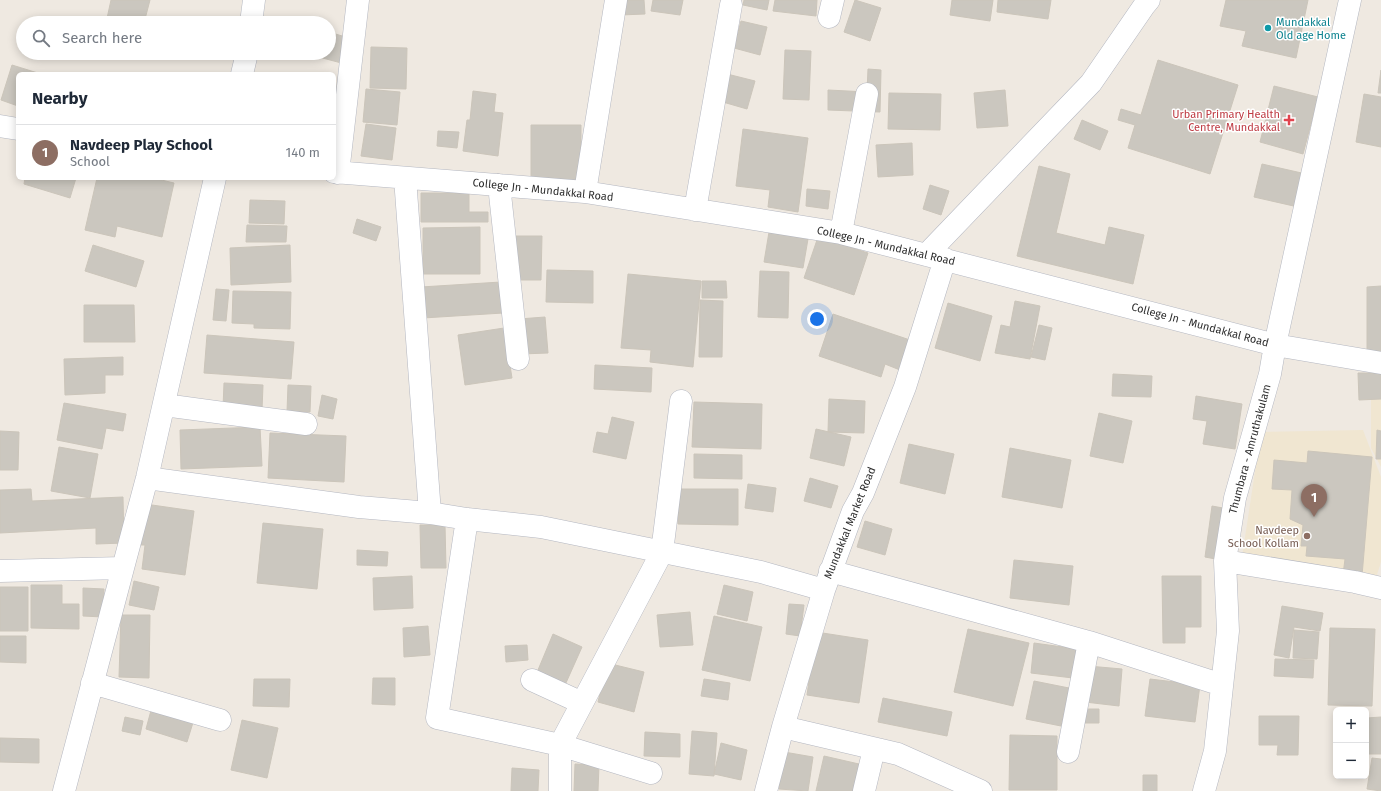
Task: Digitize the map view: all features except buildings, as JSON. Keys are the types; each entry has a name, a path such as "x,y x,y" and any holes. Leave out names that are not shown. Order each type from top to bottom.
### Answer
{"street":[{"path":"252,16 254,0"},
{"path":"336,172 358,0"},
{"path":"585,192 616,0"},
{"name":"Thumbara - Amruthakulam","path":"1204,791 1215,752 1228,631 1225,561 1235,498 1270,374 1350,0"},
{"path":"936,257 1091,83 1142,2"},
{"path":"695,210 731,4"},
{"path":"242,72 245,60"},
{"path":"841,233 867,94"},
{"path":"0,126 16,129"},
{"name":"College Jn - Mundakkal Road","path":"336,172 585,192 841,233 1275,345 1381,363"},
{"path":"405,178 430,513"},
{"path":"64,791 147,478 215,180"},
{"path":"499,185 518,359"},
{"name":"Mundakkal Market Road","path":"766,791 783,727 827,581 853,511 863,492 905,387 936,257"},
{"path":"560,791 560,746 662,552 681,401"},
{"path":"164,405 306,424"},
{"path":"147,478 359,507 430,513 467,519 541,527 761,572 827,581 1090,642 1222,685"},
{"path":"467,519 436,718 560,746 651,773"},
{"path":"1225,561 1354,582 1381,588"},
{"path":"0,571 123,568"},
{"path":"1068,752 1090,642"},
{"path":"532,680 582,703"},
{"path":"92,683 220,720"},
{"path":"783,727 898,754 981,791"},
{"path":"864,791 874,749"}],"shaded area":[{"path":"1371,368 1381,368 1381,467 1371,448"},
{"path":"1363,430 1381,477 1381,562 1375,581 1242,557 1261,432"}],"place":[{"name":"Mundakkal Old age Home","path":"1268,28"},
{"name":"Urban Primary Health Centre, Mundakkal","path":"1289,120"},
{"name":"Navdeep Play School","path":"1314,517"},
{"name":"Navdeep School Kollam","path":"1307,536"}]}
